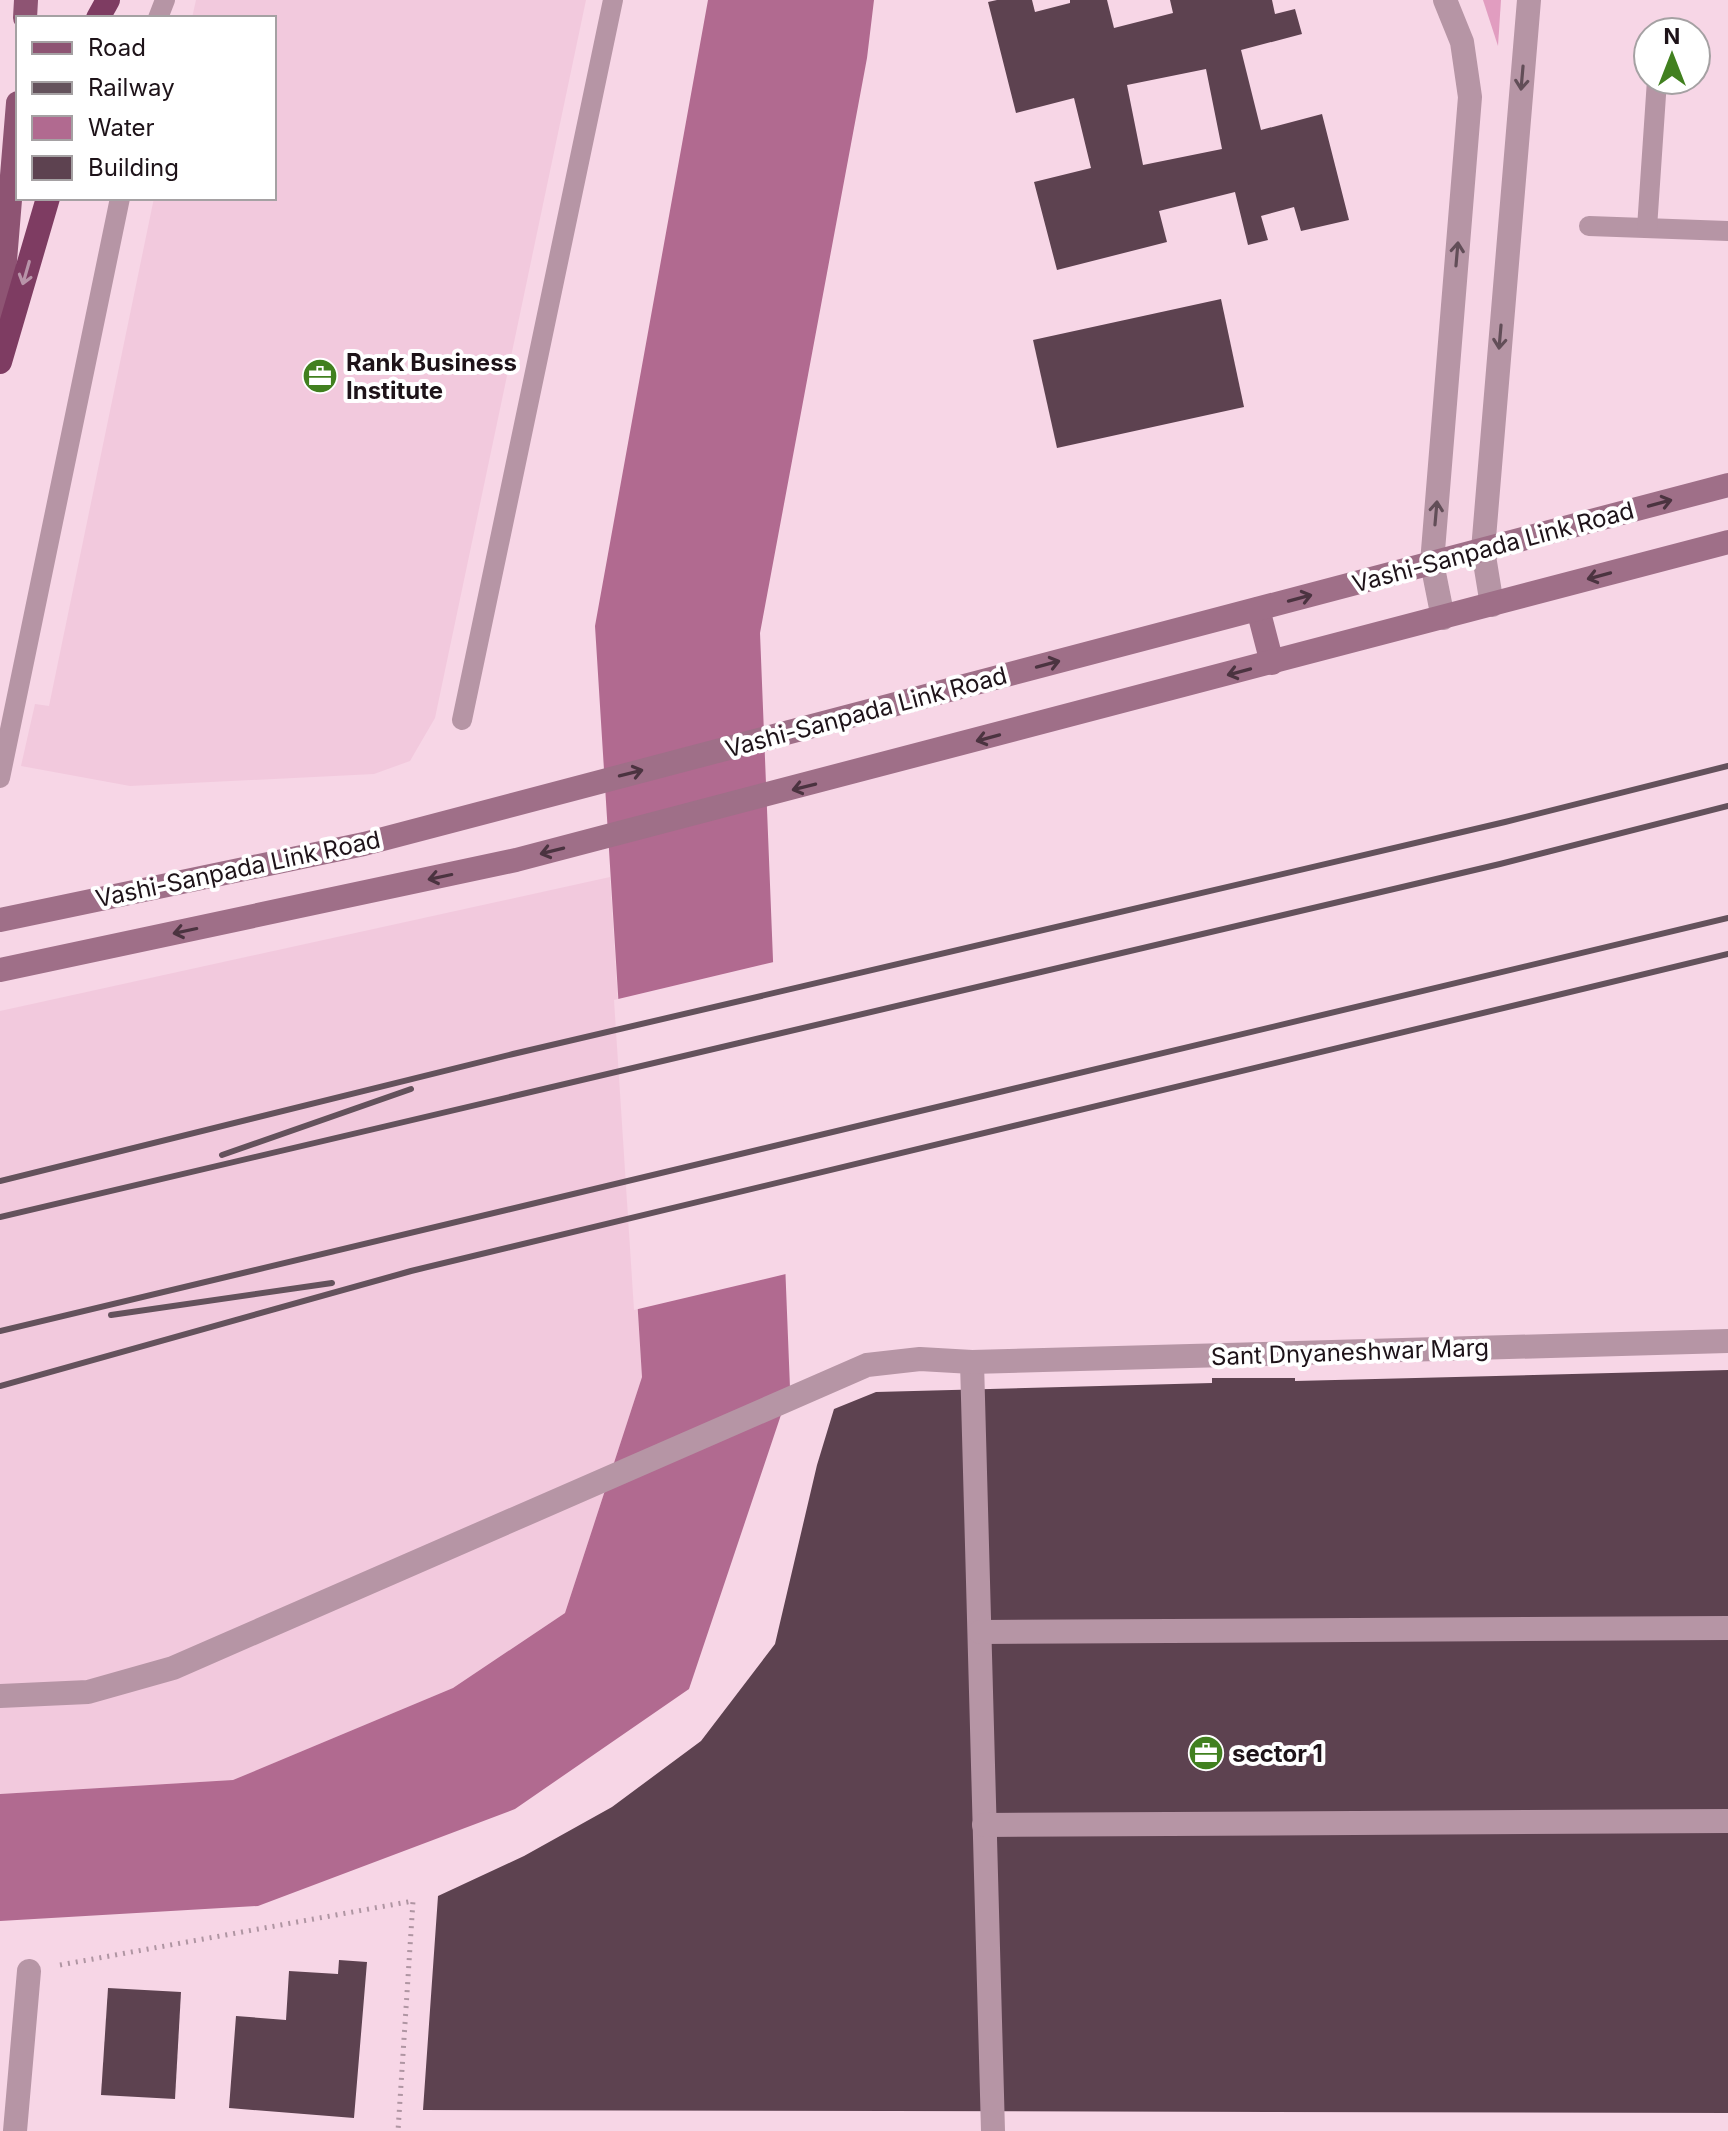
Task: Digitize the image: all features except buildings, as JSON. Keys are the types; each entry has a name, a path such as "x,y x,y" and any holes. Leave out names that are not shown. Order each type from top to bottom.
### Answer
{"highway":[{"path":"0,362 47,200"}],"main road":[{"path":"0,321 16,127"},
{"name":"Vashi-Sanpada Link Road","path":"0,920 364,844 1728,485"},
{"name":"Vashi-Sanpada Link Road","path":"0,970 516,860 1728,542"},
{"path":"1258,609 1272,663"}],"street":[{"path":"1443,618 1432,563 1470,97 1462,42 1445,0"},
{"path":"1492,605 1483,550 1529,0"},
{"name":"Sant Dnyaneshwar Marg","path":"0,1696 88,1692 173,1668 867,1365 920,1359 972,1362 1728,1341"},
{"path":"972,1362 993,2131"},
{"path":"980,1632 1728,1628"},
{"path":"984,1825 1728,1821"},
{"path":"15,2131 29,1971"}],"lane":[{"path":"462,720 613,0"},
{"path":"1647,228 1656,96"},
{"path":"0,778 120,200"},
{"path":"1589,226 1728,231"}],"path":[{"path":"29,1971 413,1901 398,2131"}],"shaded area":[{"path":"196,0 586,0 435,718 410,761 374,774 130,786 21,766 35,704 49,706 154,200 276,200 276,16 192,16"},
{"path":"1483,0 1501,0 1498,46"},
{"path":"610,877 642,1377 565,1613 453,1688 233,1780 0,1794 0,1011"}],"water":[{"path":"708,0 874,0 867,58 760,633 790,1388 689,1689 515,1809 258,1906 0,1921 0,1794 233,1780 453,1688 565,1613 642,1377 595,626"}],"pier":[{"path":"778,961 790,1273 634,1310 614,1000"}],"railway":[{"path":"0,1181 513,1054 1505,822 1728,766"},
{"path":"0,1217 1500,864 1728,806"},
{"path":"0,1331 1728,918"},
{"path":"0,1386 411,1271 1728,954"},
{"path":"222,1155 411,1089"},
{"path":"111,1315 332,1283"}],"place":[{"name":"Rank Business Institute","path":"320,376"},
{"name":"sector 1","path":"1206,1753"}]}
